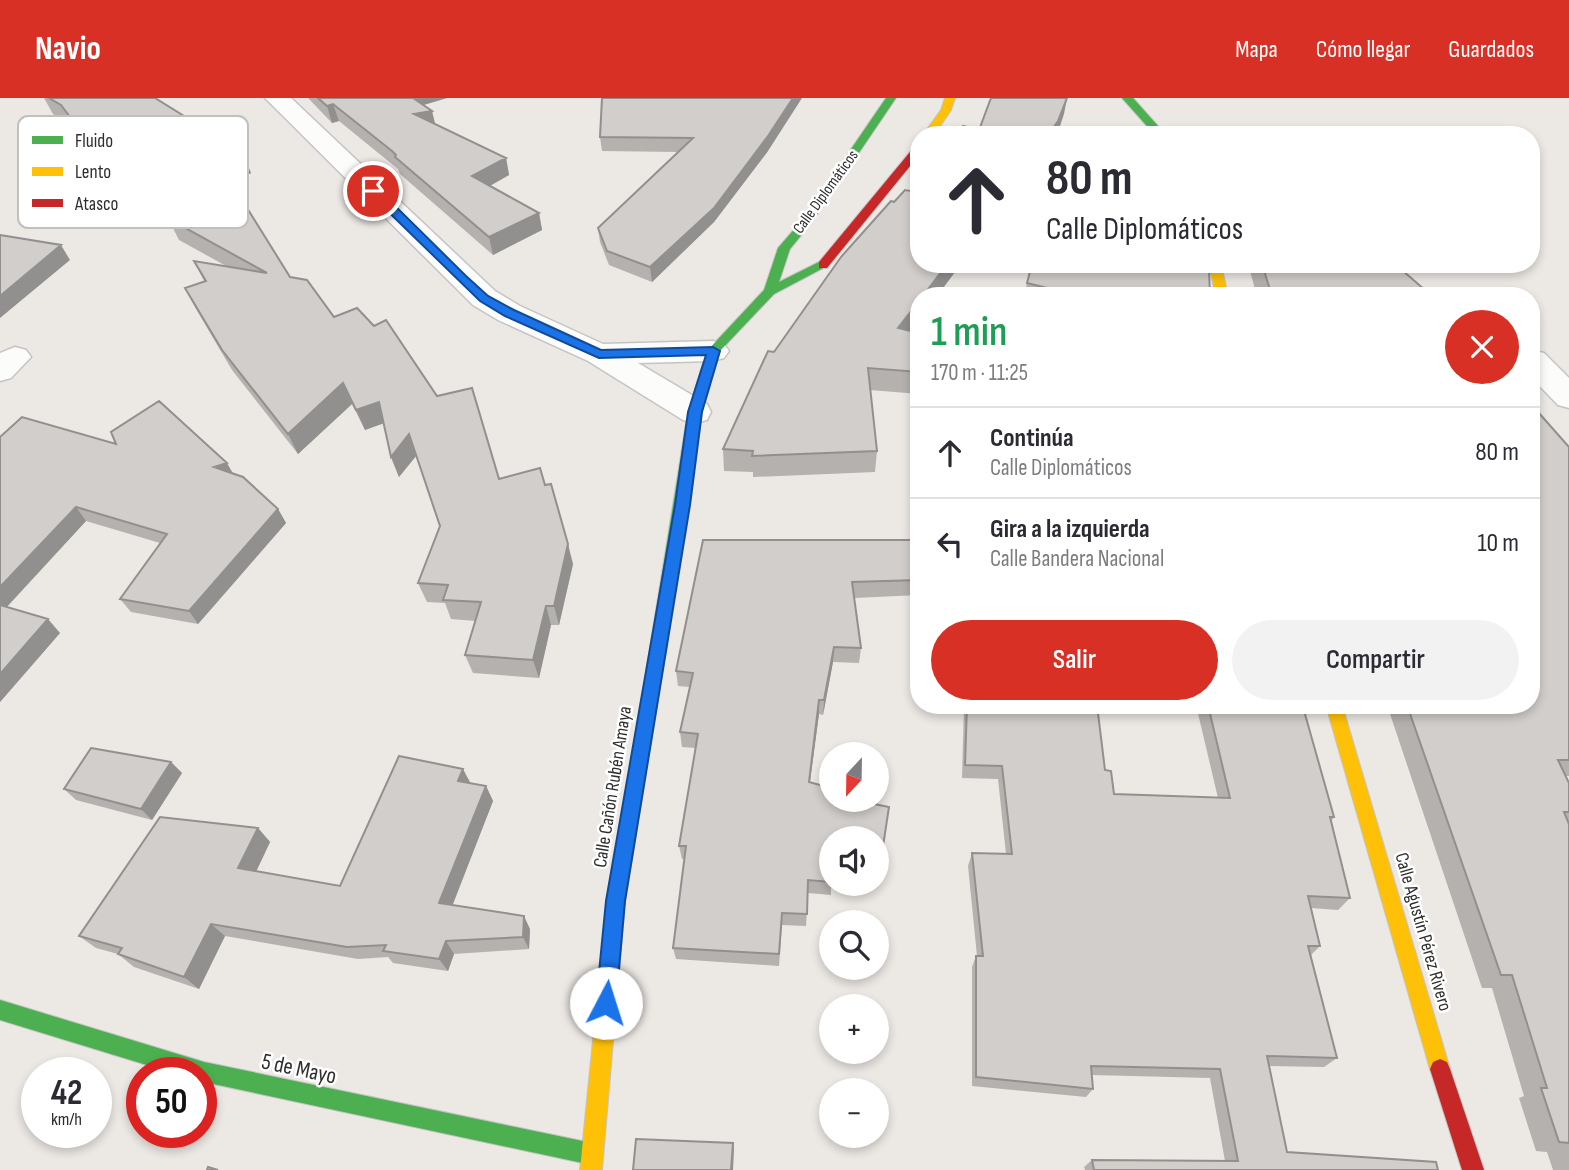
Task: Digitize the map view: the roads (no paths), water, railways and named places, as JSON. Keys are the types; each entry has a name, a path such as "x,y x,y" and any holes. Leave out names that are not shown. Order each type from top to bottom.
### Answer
{"main road":[{"name":"Calle Diplomáticos","path":"769,291 784,248 808,220 891,98"},
{"path":"934,126 946,110 950,98"},
{"path":"1127,98 1153,126"},
{"name":"Calle Diplomáticos","path":"695,412 713,351 769,291 825,264 910,159"},
{"name":"Calle Cañón Rubén Amaya","path":"592,1162 615,901 682,505 695,412"},
{"name":"Calle Agustín Pérez Rivero","path":"1337,714 1451,1105 1473,1170"},
{"name":"5 de Mayo","path":"0,1010 204,1072 592,1162"}],"street":[{"path":"278,98 484,298 509,313 599,354 695,412"},
{"path":"599,354 713,351"},
{"path":"1540,367 1569,397"}]}
